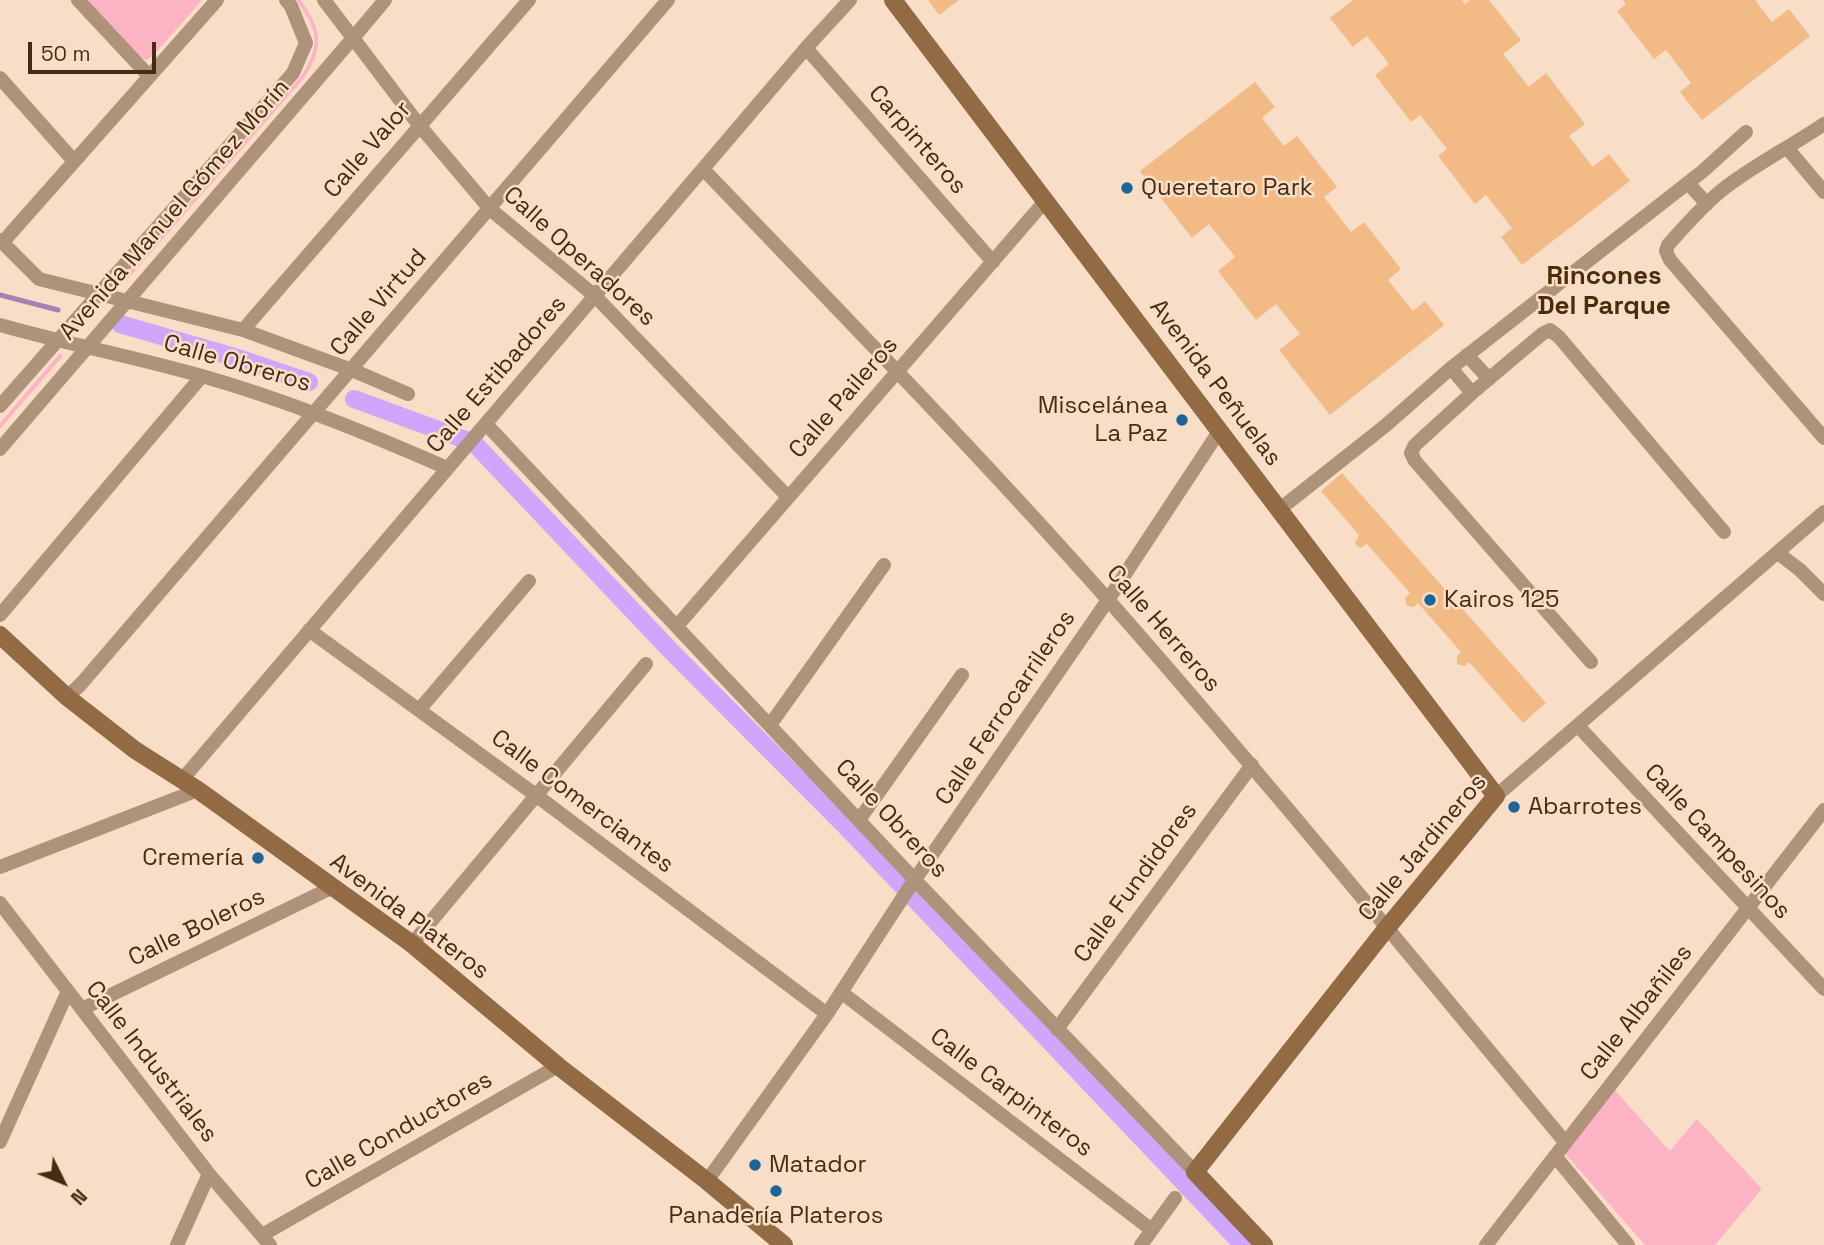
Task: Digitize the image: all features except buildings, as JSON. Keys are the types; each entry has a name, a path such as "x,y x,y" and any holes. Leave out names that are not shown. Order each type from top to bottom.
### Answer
{"street":[{"path":"78,0 149,76"},
{"path":"1,242 217,0"},
{"name":"Avenida Manuel Gómez Morín","path":"0,406 293,73 306,43 286,0"},
{"path":"324,0 353,38"},
{"name":"Avenida Manuel Gómez Morín","path":"0,449 385,0"},
{"name":"Calle Valor","path":"243,330 529,0"},
{"name":"Calle Virtud","path":"67,697 315,413 668,0"},
{"name":"Calle Estibadores","path":"181,780 806,48 850,0"},
{"name":"Avenida Peñuelas","path":"893,0 1496,796"},
{"name":"Calle Operadores","path":"353,38 419,125 490,209 595,296 788,497"},
{"name":"Carpinteros","path":"806,48 993,262"},
{"path":"0,78 74,161"},
{"path":"1824,124 1788,149 1766,159 1723,190 1668,245 1666,251 1670,260 1824,438"},
{"path":"1280,509 1385,426 1467,355 1703,171 1746,132"},
{"path":"1788,149 1824,192"},
{"name":"Calle Herreros","path":"703,169 897,372 1108,600 1252,765 1565,1142"},
{"path":"1703,171 1723,190"},
{"path":"1688,183 1707,204"},
{"name":"Calle Paileros","path":"677,626 1046,200"},
{"name":"Calle Obreros","path":"1,242 39,279 243,330 352,370 408,394"},
{"name":"Calle Obreros","path":"0,324 86,349 202,376 315,413 447,468"},
{"path":"1591,662 1415,461 1411,453 1415,445 1472,393 1550,330 1559,337 1724,533"},
{"path":"1467,355 1489,379"},
{"path":"1451,368 1472,393"},
{"path":"0,615 202,376"},
{"name":"Calle Obreros","path":"484,426 859,820 912,884 1057,1029 1264,1245"},
{"name":"Calle Ferrocarrileros","path":"708,1181 827,1014 1220,430"},
{"name":"Calle Jardineros","path":"1195,1172 1386,929 1496,796 1824,512"},
{"path":"1778,553 1824,594"},
{"path":"770,725 884,565"},
{"path":"419,710 529,581"},
{"name":"Calle Comerciantes","path":"309,630 537,796 827,1014"},
{"name":"Avenida Plateros","path":"1,637 67,697 135,750 198,790 412,944 558,1066 708,1181 784,1245"},
{"path":"412,944 646,664"},
{"path":"859,820 962,675"},
{"name":"Calle Campesinos","path":"1577,726 1824,989"},
{"name":"Calle Fundidores","path":"1057,1029 1252,765"},
{"path":"0,867 198,790"},
{"name":"Calle Albañiles","path":"1486,1245 1824,810"},
{"name":"Calle Boleros","path":"82,1009 331,888"},
{"name":"Calle Industriales","path":"0,903 209,1174 266,1240"},
{"path":"0,1142 68,991"},
{"name":"Calle Carpinteros","path":"841,992 1152,1230"},
{"name":"Calle Conductores","path":"266,1240 558,1066"},
{"path":"1555,1156 1628,1245"},
{"path":"177,1245 209,1174"},
{"path":"1141,1245 1175,1198"}],"shaded area":[{"path":"85,0 202,0 153,56 146,60 137,56"},
{"path":"296,0 301,0 308,10 318,38 316,56 305,77 126,281 123,279 302,75 312,53 314,36 309,20"},
{"path":"60,353 63,356 0,429 0,423"},
{"path":"1610,1085 1670,1151 1697,1119 1762,1189 1715,1245 1645,1245 1561,1149"}],"waterway":[{"path":"0,295 58,310"},
{"path":"120,324 309,382"},
{"path":"354,399 474,443 670,650 852,833 1243,1245"}],"place":[{"name":"Queretaro Park","path":"1127,188"},
{"name":"Miscelánea La Paz","path":"1182,420"},
{"name":"Kairos 125","path":"1430,600"},
{"name":"Abarrotes","path":"1514,807"},
{"name":"Cremería","path":"258,858"},
{"name":"Matador","path":"755,1165"},
{"name":"Panadería Plateros","path":"776,1191"}],"district":[{"name":"Rincones Del Parque","path":"1604,292"}]}
